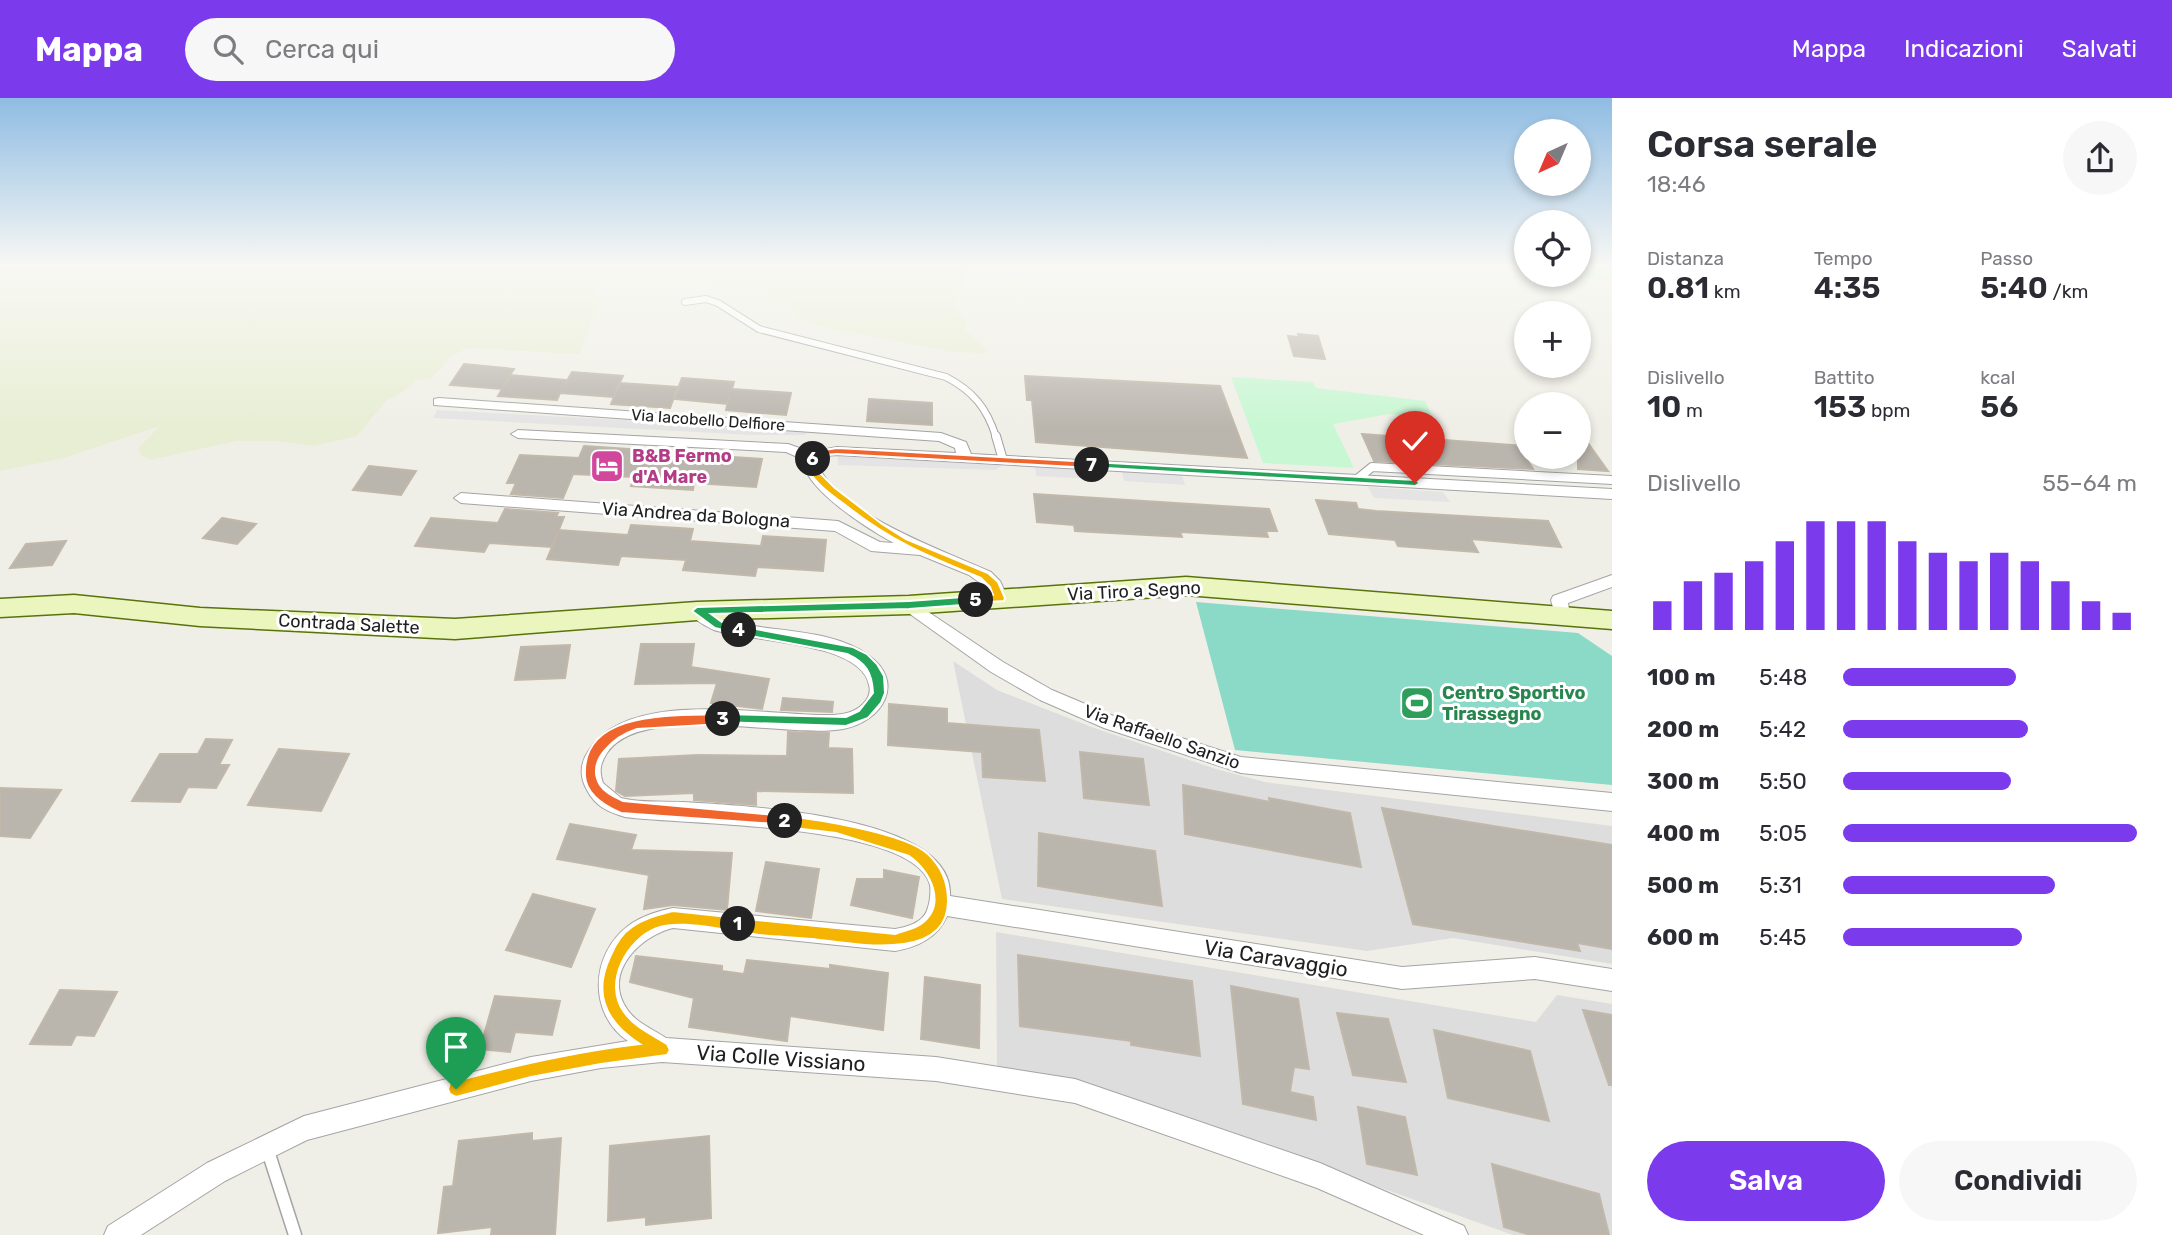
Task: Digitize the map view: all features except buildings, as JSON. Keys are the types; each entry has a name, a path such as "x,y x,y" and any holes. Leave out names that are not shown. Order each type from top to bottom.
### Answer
{"main road":[{"name":"Via Tiro a Segno","path":"697,611 909,605 1186,586 1612,620"},
{"name":"Contrada Salette","path":"0,608 74,604 200,617 455,629 697,611"}],"street":[{"name":"Via Iacobello Delfiore","path":"439,402 941,437 961,445 965,458"},
{"path":"518,434 788,448 813,458"},
{"path":"1000,598 994,585 985,576 926,552 878,527 849,505 813,471 810,462 822,453 837,451 1612,494"},
{"name":"Via Andrea da Bologna","path":"461,498 838,526 877,547 926,552"},
{"path":"1562,615 1559,600 1612,581"},
{"name":"Via Raffaello Sanzio","path":"909,605 997,667 1046,695 1111,723 1241,765 1612,802"},
{"path":"662,1050 627,1027 617,1016 611,1001 609,984 614,961 623,945 636,932 654,922 681,919 895,940 924,931 935,920 941,905 940,880 933,868 923,858 904,847 836,827 731,815 631,809 611,803 602,796 591,776 594,753 609,736 628,726 701,718 832,723 856,719 877,700 880,685 878,676 863,657 849,650 719,625 697,611"},
{"name":"Via Caravaggio","path":"941,905 1402,978 1535,968 1612,980"},
{"name":"Via Colle Vissiano","path":"117,1235 216,1171 304,1128 531,1069 601,1056 662,1050 936,1069 1075,1091 1320,1176 1455,1235"}],"lane":[{"path":"746,320 759,328 946,377 962,385 978,397 988,414 1003,460"},
{"path":"1356,480 1372,467 1612,480"},
{"path":"267,1146 295,1235"}],"shaded area":[{"path":"437,410 807,430 806,435 751,435 433,418"},
{"path":"838,456 1003,464 996,470 838,465"},
{"path":"1035,466 1090,469 1092,479 1036,476"},
{"path":"1122,471 1182,475 1185,485 1124,481"},
{"path":"1368,487 1443,492 1450,502 1374,498"},
{"path":"953,661 997,690 1097,729 1216,769 1265,782 1612,826 1612,964 1453,938 1367,951 1002,899"},
{"path":"996,932 1536,1022 1557,995 1612,1004 1612,1235 1513,1235 1069,1077 997,1071"}],"green space":[{"path":"0,320 592,320 579,354 468,348 447,358 448,361 430,379 416,380 404,391 386,401 357,436 313,446 278,441 237,441 150,460 141,455 138,448 160,426 64,458 0,471"},
{"path":"801,320 966,320 966,331 988,351 952,352 827,328"},
{"path":"1231,377 1313,382 1316,388 1425,401 1433,418 1389,414 1333,424 1354,468 1263,463"},
{"name":"Centro Sportivo Tirassegno","path":"1196,602 1578,633 1612,656 1612,785 1235,750"}],"place":[{"name":"B&B Fermo d'A Mare","path":"607,466"},
{"name":"Centro Sportivo Tirassegno","path":"1417,703"}],"route":[{"path":"456,1089 531,1069 601,1056 662,1050 627,1027 617,1016 611,1001 609,984 614,961 623,945 636,932 654,922 673,918 895,940 910,938 924,931 935,920 941,905 940,880 923,858 904,847 836,827 731,815 621,807 602,796 595,788 591,776 594,753 609,736 628,726 701,718 846,722 864,714 877,700 880,685 873,667 863,657 849,650 734,629 708,620 697,611 909,605 1000,598 994,585 985,576 903,541 878,527 849,505 810,467 810,462 817,455 837,451 1415,483"}]}
